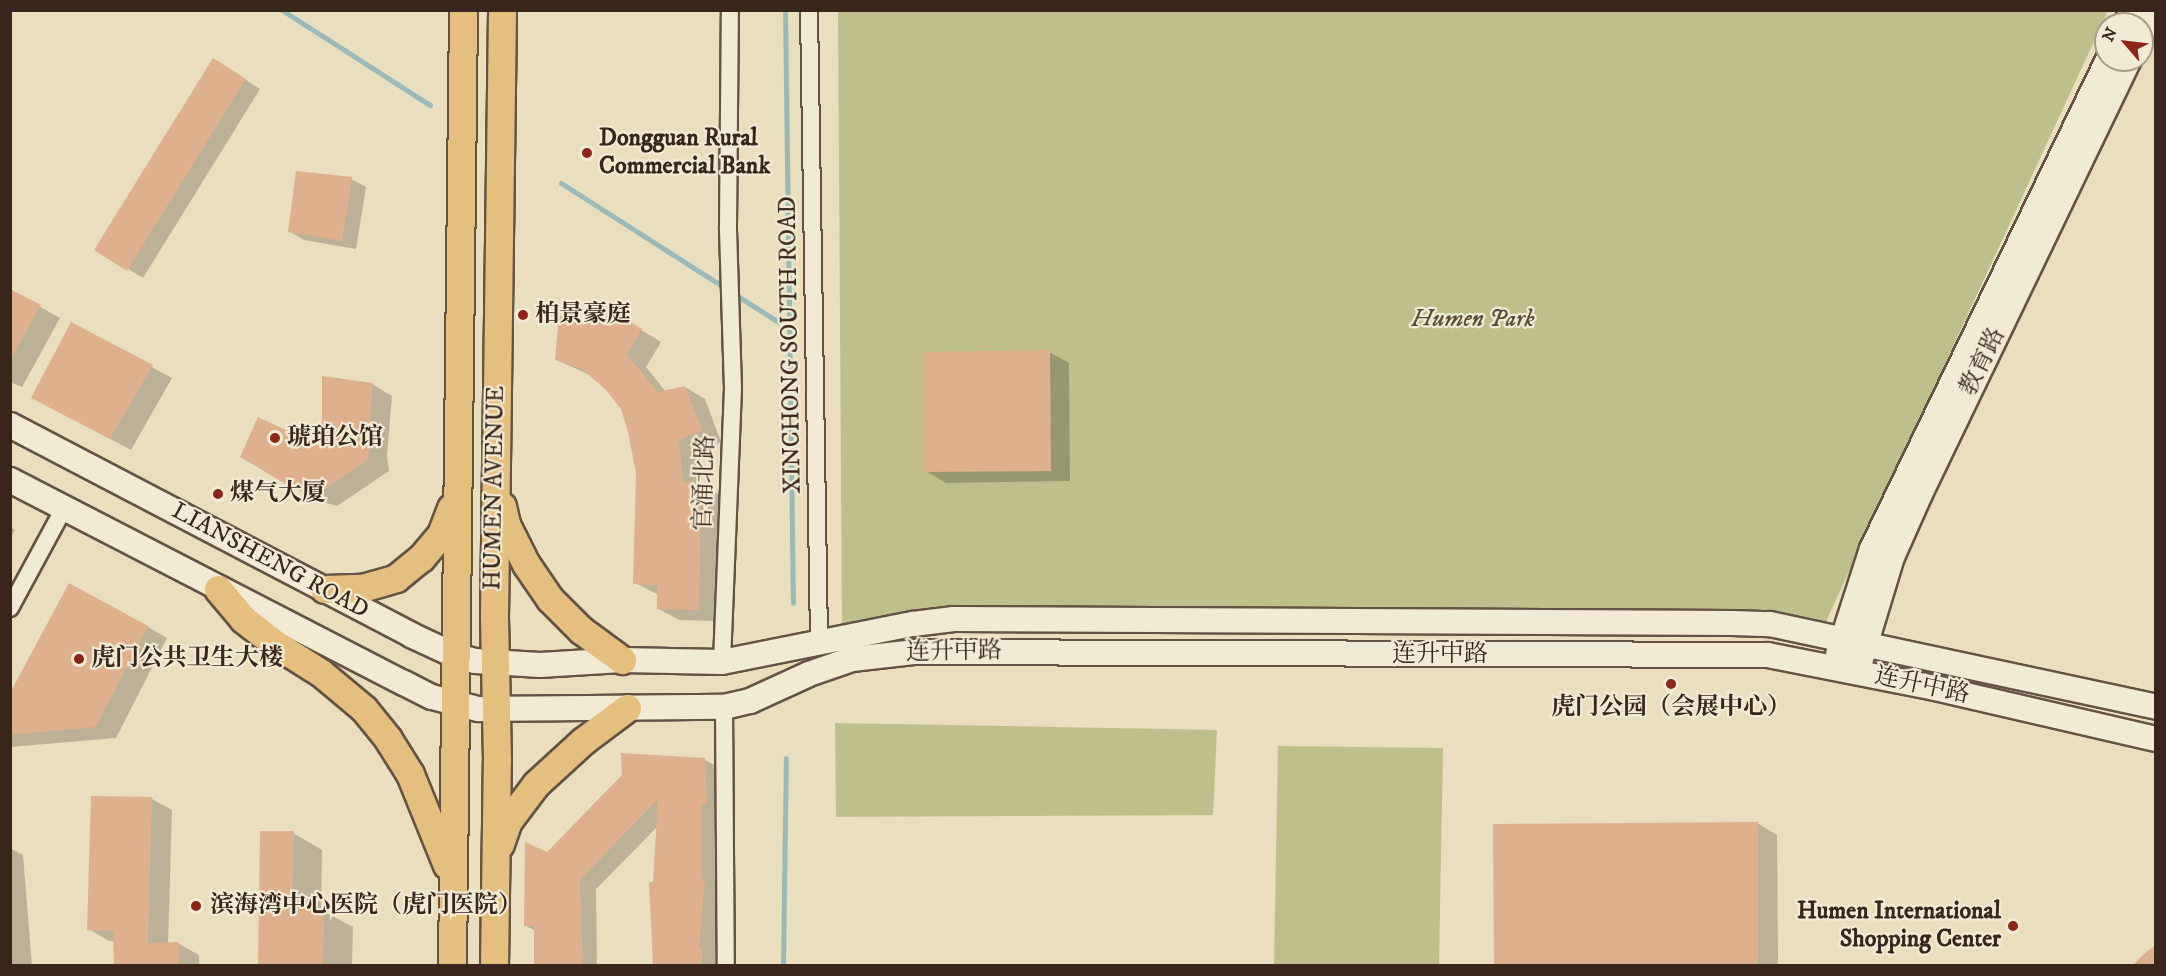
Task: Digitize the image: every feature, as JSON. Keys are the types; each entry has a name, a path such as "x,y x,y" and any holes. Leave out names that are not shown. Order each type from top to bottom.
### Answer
{"main road":[{"name":"HUMEN AVENUE","path":"452,966 463,10"},
{"name":"HUMEN AVENUE","path":"494,966 496,480 502,10"},
{"name":"教育路","path":"1834,668 1872,549 2102,72"},
{"name":"教育路","path":"1857,673 1893,557 1920,494 2123,72"},
{"name":"LIANSHENG ROAD","path":"10,425 454,655 495,663 540,665 622,660"},
{"name":"LIANSHENG ROAD","path":"10,480 404,683 454,704 496,710 627,708"},
{"path":"496,480 506,524 526,564 550,599 581,630 622,660"},
{"path":"324,589 362,588 396,578 421,558 441,534 456,493"},
{"path":"218,589 243,619 275,644 321,673 364,709 388,739 410,774 454,883"},
{"name":"连升中路","path":"622,660 722,662 913,624 954,619 1770,624 2156,707"},
{"name":"连升中路","path":"627,708 724,707 750,701 809,674 852,658 881,653 942,650 1768,655 2156,739"},
{"path":"496,856 508,821 536,784 583,741 627,708"}],"street":[{"name":"官涌北路","path":"722,662 733,389 728,274 730,10"},
{"name":"XINCHONG SOUTH ROAD","path":"809,10 819,643"},
{"path":"10,608 64,508"},
{"path":"724,707 726,966"}],"green space":[{"name":"Humen Park","path":"838,11 2108,11 2094,12 2094,41 1822,630 842,627"},
{"path":"835,723 1217,730 1213,815 836,817"},
{"path":"1278,746 1443,748 1439,965 1274,965"}],"building":[{"path":"213,58 246,79 127,271 94,250"},
{"path":"296,171 352,177 342,241 288,232"},
{"path":"10,289 41,305 10,360"},
{"path":"594,300 642,329 627,355 658,392 685,386 702,431 679,440 683,482 701,483 699,610 657,609 657,585 633,584 636,473 621,409 606,390 582,369 555,360 559,316 585,322"},
{"path":"71,322 153,365 110,439 31,398"},
{"path":"1050,350 1051,471 924,472 923,352"},
{"name":"琥珀公馆","path":"322,376 373,383 368,443 369,459 316,495 294,489 240,457 258,417 322,447"},
{"name":"虎门公共卫生大楼","path":"69,583 148,626 96,727 10,735 10,693"},
{"path":"621,753 705,758 707,804 701,804 702,879 705,879 699,948 702,948 702,966 653,966 649,882 653,882 658,799 580,880 583,966 534,966 534,926 524,926 525,842 547,852 622,775"},
{"path":"91,796 152,797 148,943 179,942 179,966 114,966 113,931 87,930"},
{"path":"1758,822 1758,966 1494,966 1493,824"},
{"path":"260,831 294,831 292,908 324,909 323,966 258,966"},
{"path":"2156,945 2156,966 2132,966 2145,953"}],"waterway":[{"path":"282,10 430,105"},
{"path":"785,10 793,603"},
{"path":"561,183 789,329"},
{"path":"783,966 786,758"}],"place":[{"name":"Dongguan Rural Commercial Bank","path":"587,153"},
{"name":"柏景豪庭","path":"523,315"},
{"name":"琥珀公馆","path":"275,438"},
{"name":"煤气大厦","path":"218,494"},
{"name":"虎门公共卫生大楼","path":"79,659"},
{"name":"虎门公园（会展中心）","path":"1671,684"},
{"name":"滨海湾中心医院（虎门医院）","path":"196,906"},
{"name":"Humen International Shopping Center","path":"2013,926"}]}
